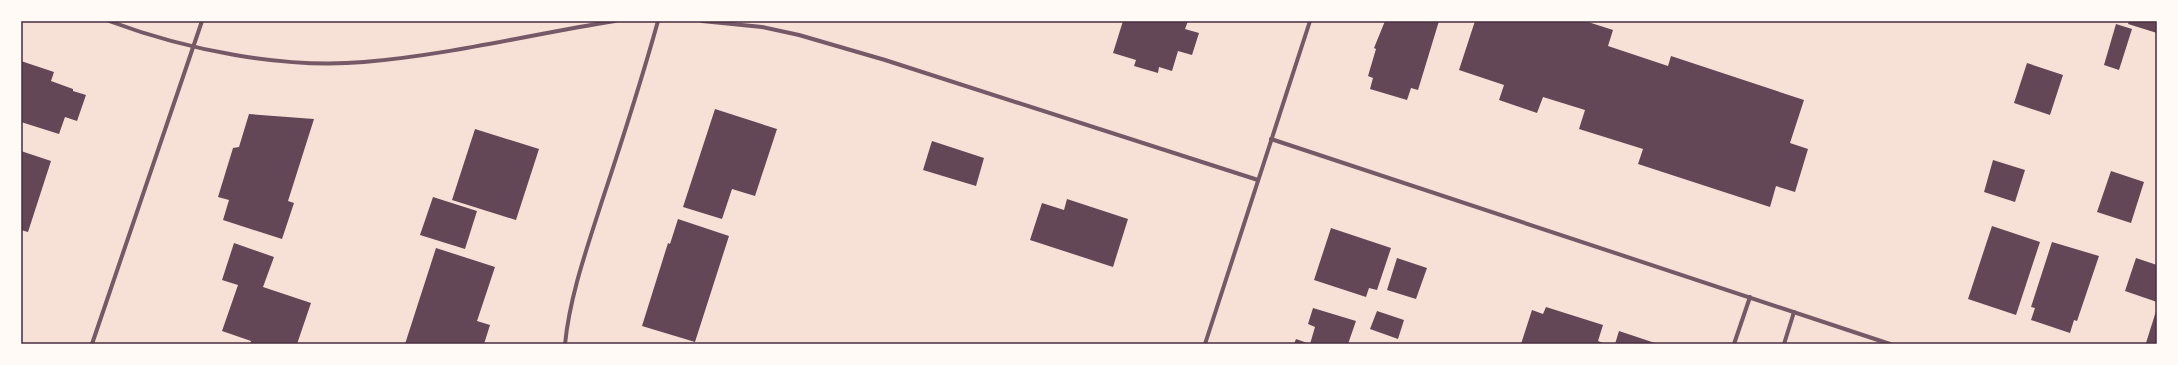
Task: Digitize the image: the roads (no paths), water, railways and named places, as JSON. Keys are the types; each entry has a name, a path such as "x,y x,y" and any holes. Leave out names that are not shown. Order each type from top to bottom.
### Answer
{"street":[{"path":"109,21 194,47 254,57 292,61 363,62 438,52 615,21"},
{"path":"92,344 202,21"},
{"path":"565,344 567,321 581,266 639,86 658,21"},
{"path":"702,21 762,27 800,34 1258,180"},
{"path":"1205,344 1310,21"},
{"path":"1271,140 1890,344"},
{"path":"1734,344 1750,297"},
{"path":"1784,344 1794,312"}]}
